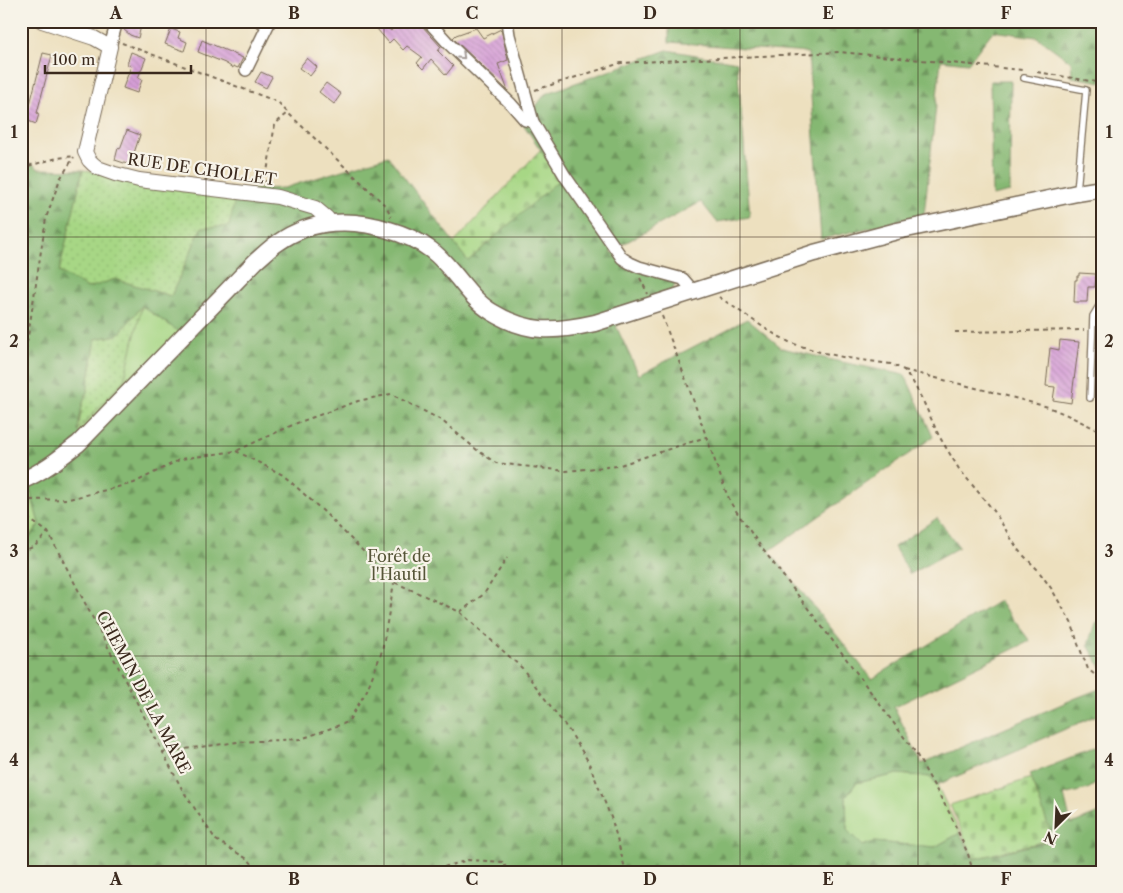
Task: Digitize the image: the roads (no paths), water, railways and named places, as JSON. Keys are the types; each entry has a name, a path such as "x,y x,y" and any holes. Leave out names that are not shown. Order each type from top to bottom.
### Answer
{"main road":[{"path":"22,481 40,472 79,443 256,261 280,241 302,230 328,223 346,222 371,224 398,233 430,249 490,312 523,326 538,329 567,329 595,324 654,300 700,290 814,253 897,231 1102,189"}],"street":[{"path":"42,21 111,43 117,21"},
{"path":"246,70 268,25 260,21"},
{"path":"428,21 525,120 533,122"},
{"path":"507,21 509,35 533,122 565,176 622,258 640,268 683,279 690,286 700,290"},
{"name":"RUE DE CHOLLET","path":"111,43 79,154 98,168 138,180 263,195 315,208 327,218 328,223"}],"lane":[{"path":"452,21 458,21"},
{"path":"1024,78 1086,90 1077,193"},
{"path":"1090,398 1093,316 1102,301"},
{"path":"21,514 23,500 22,481"}],"park label":[{"name":"Forêt de l'Hautil","path":"399,565"}]}
